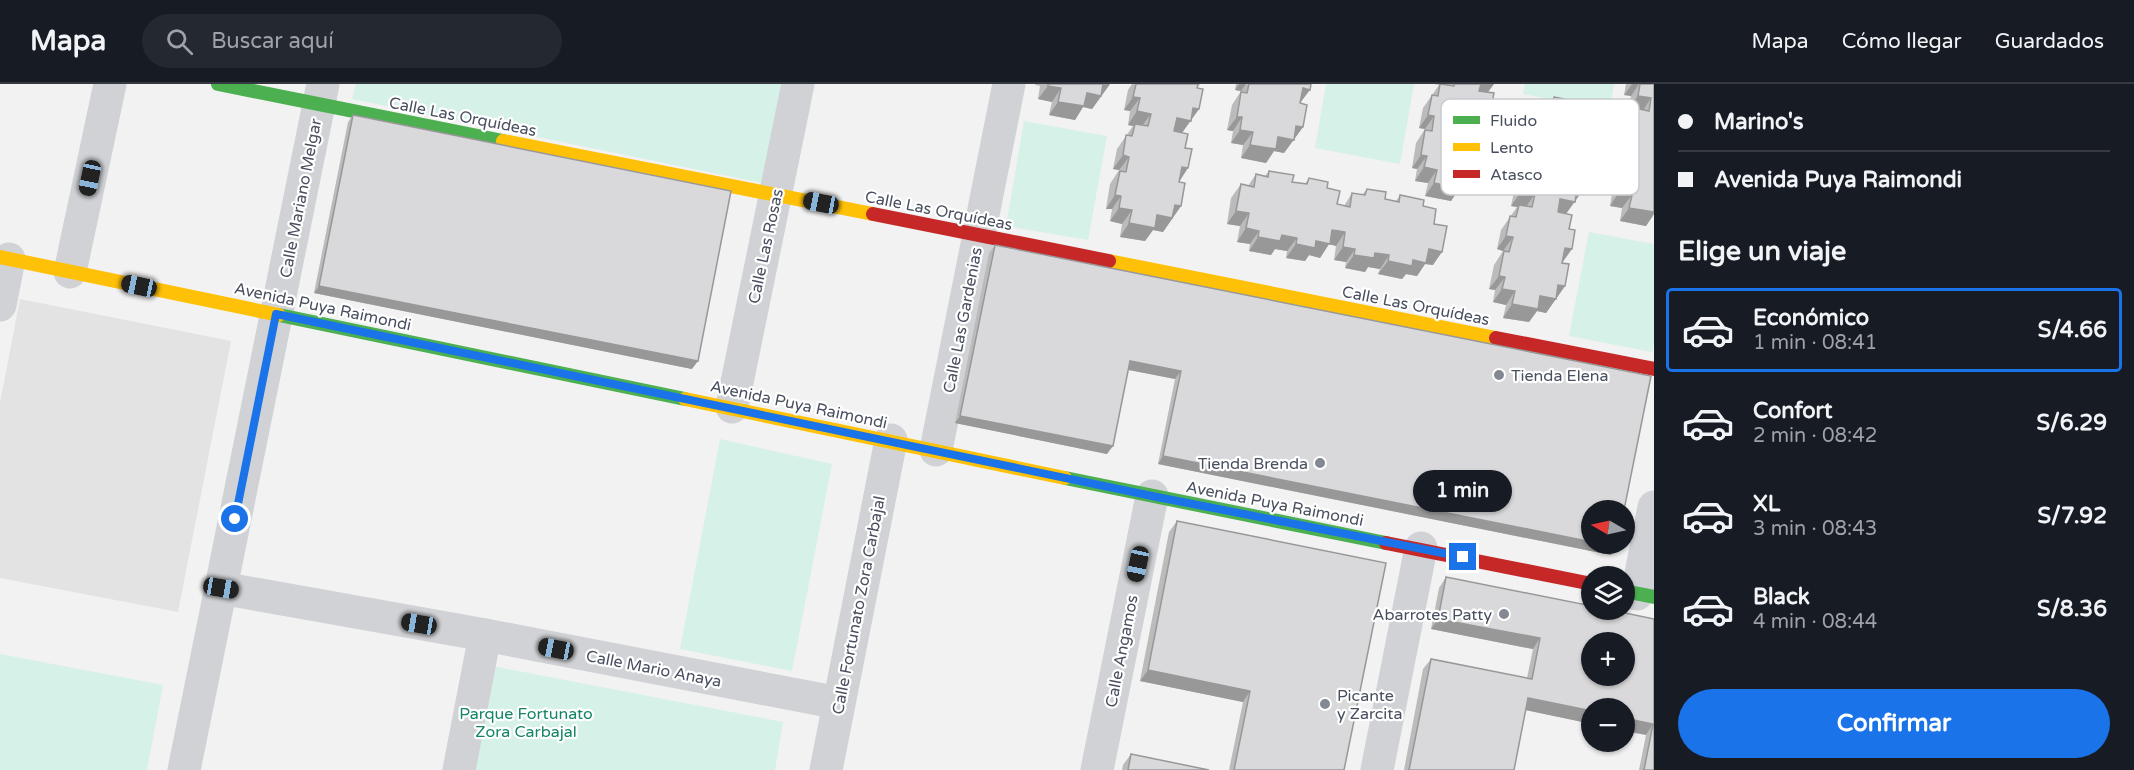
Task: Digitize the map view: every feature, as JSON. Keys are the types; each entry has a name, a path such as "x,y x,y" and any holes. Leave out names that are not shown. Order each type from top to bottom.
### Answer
{"street":[{"path":"70,272 110,84"},
{"name":"Calle Las Orquídeas","path":"218,84 321,94 775,195 1654,369"},
{"name":"Calle Las Rosas","path":"732,407 798,84"},
{"name":"Calle Las Gardenias","path":"936,450 1009,84"},
{"name":"Calle Mariano Melgar","path":"184,770 321,94"},
{"path":"0,305 4,258"},
{"name":"Avenida Puya Raimondi","path":"4,258 732,407 1152,496 1581,582"},
{"name":"Calle Fortunato Zora Carbajal","path":"826,770 891,440"},
{"name":"Calle Angamos","path":"1097,770 1152,496"},
{"path":"1638,594 1654,507"},
{"path":"1377,770 1421,548"},
{"name":"Calle Mario Anaya","path":"221,588 839,703"},
{"path":"459,770 486,636"}],"shaded area":[{"path":"20,299 231,341 178,612 0,578 0,403"}],"green space":[{"path":"356,84 782,84 762,183 352,99"},
{"path":"1326,84 1414,84 1400,164 1315,148"},
{"path":"1525,84 1614,84 1612,99 1550,99 1523,94"},
{"path":"1024,121 1107,136 1088,240 1006,226"},
{"path":"1589,232 1654,244 1652,352 1569,336"},
{"path":"720,439 832,464 792,671 680,649"},
{"path":"0,654 163,685 147,770 0,770"},
{"name":"Parque Fortunato Zora Carbajal","path":"487,665 783,722 775,770 468,770"}],"building":[{"path":"1048,84 1103,84 1101,96 1087,93 1084,106 1058,102 1061,88 1048,86"},
{"path":"1136,84 1198,84 1197,88 1203,89 1199,109 1193,108 1191,121 1177,118 1174,131 1188,134 1185,148 1192,149 1188,168 1182,167 1179,182 1185,183 1181,206 1175,205 1172,218 1157,215 1155,228 1129,223 1132,210 1119,208 1121,196 1115,195 1120,171 1126,172 1129,157 1123,155 1126,135 1132,136 1135,124 1148,126 1151,114 1137,111 1140,98 1133,97"},
{"path":"1249,84 1311,84 1310,90 1303,88 1300,103 1307,105 1303,127 1296,126 1294,140 1278,137 1276,149 1250,145 1253,132 1240,130 1242,117 1237,117 1241,92 1247,93"},
{"path":"1440,84 1454,86 1454,84 1481,84 1479,91 1494,93 1493,99 1441,99 1441,184 1434,183 1437,170 1424,167 1427,156 1421,155 1425,130 1432,131 1434,116 1428,115 1432,95 1438,96"},
{"path":"1640,84 1654,84 1654,212 1629,208 1632,195 1639,195 1639,109 1649,111 1651,98 1638,96"},
{"path":"353,115 731,191 698,361 319,286"},
{"path":"1269,171 1294,175 1292,182 1307,184 1309,178 1328,182 1327,188 1340,191 1337,204 1350,207 1352,193 1365,195 1367,189 1386,192 1385,199 1399,202 1400,195 1424,200 1423,206 1436,209 1434,224 1447,226 1442,252 1429,249 1426,263 1413,260 1412,266 1388,261 1389,255 1375,253 1374,258 1354,255 1355,249 1343,247 1345,232 1332,230 1330,244 1316,241 1315,248 1296,244 1297,238 1282,235 1280,241 1258,237 1259,231 1246,228 1249,213 1236,211 1241,184 1254,187 1256,174 1268,177"},
{"path":"1535,195 1576,195 1575,202 1560,199 1558,212 1572,215 1569,229 1575,230 1572,249 1565,248 1562,263 1569,264 1565,286 1558,285 1556,299 1540,296 1538,309 1512,304 1515,291 1502,289 1505,277 1499,276 1504,251 1509,252 1513,237 1506,236 1510,216 1516,217 1519,205 1532,207"},
{"path":"995,245 1651,376 1626,500 1581,500 1581,540 1163,456 1181,371 1130,361 1113,446 960,416"},
{"path":"1177,521 1386,563 1344,770 1234,770 1250,691 1148,670"},
{"path":"1446,577 1581,604 1581,620 1635,620 1635,615 1654,619 1654,770 1644,770 1653,724 1635,720 1635,698 1581,698 1581,709 1528,698 1514,770 1409,770 1431,659 1532,679 1540,638 1438,619"},
{"path":"1131,754 1209,770 1128,770"}],"traffic: fast":[{"path":"218,84 503,141"},
{"path":"279,315 685,399"},
{"path":"1065,478 1386,543"},
{"path":"1635,593 1654,597"}],"traffic: slow":[{"path":"503,141 873,214"},
{"path":"0,257 279,315"},
{"path":"1109,261 1496,338"},
{"path":"685,399 1065,478"}],"traffic: jam":[{"path":"873,214 1109,261"},
{"path":"1496,338 1654,369"},
{"path":"1386,543 1581,582"}],"place":[{"name":"Tienda Elena","path":"1499,375"},
{"name":"Tienda Brenda","path":"1320,463"},
{"name":"Abarrotes Patty","path":"1504,614"},
{"name":"Picante y Zarcita","path":"1325,704"}],"route":[{"path":"235,519 276,314 1152,496 1463,557"}]}
